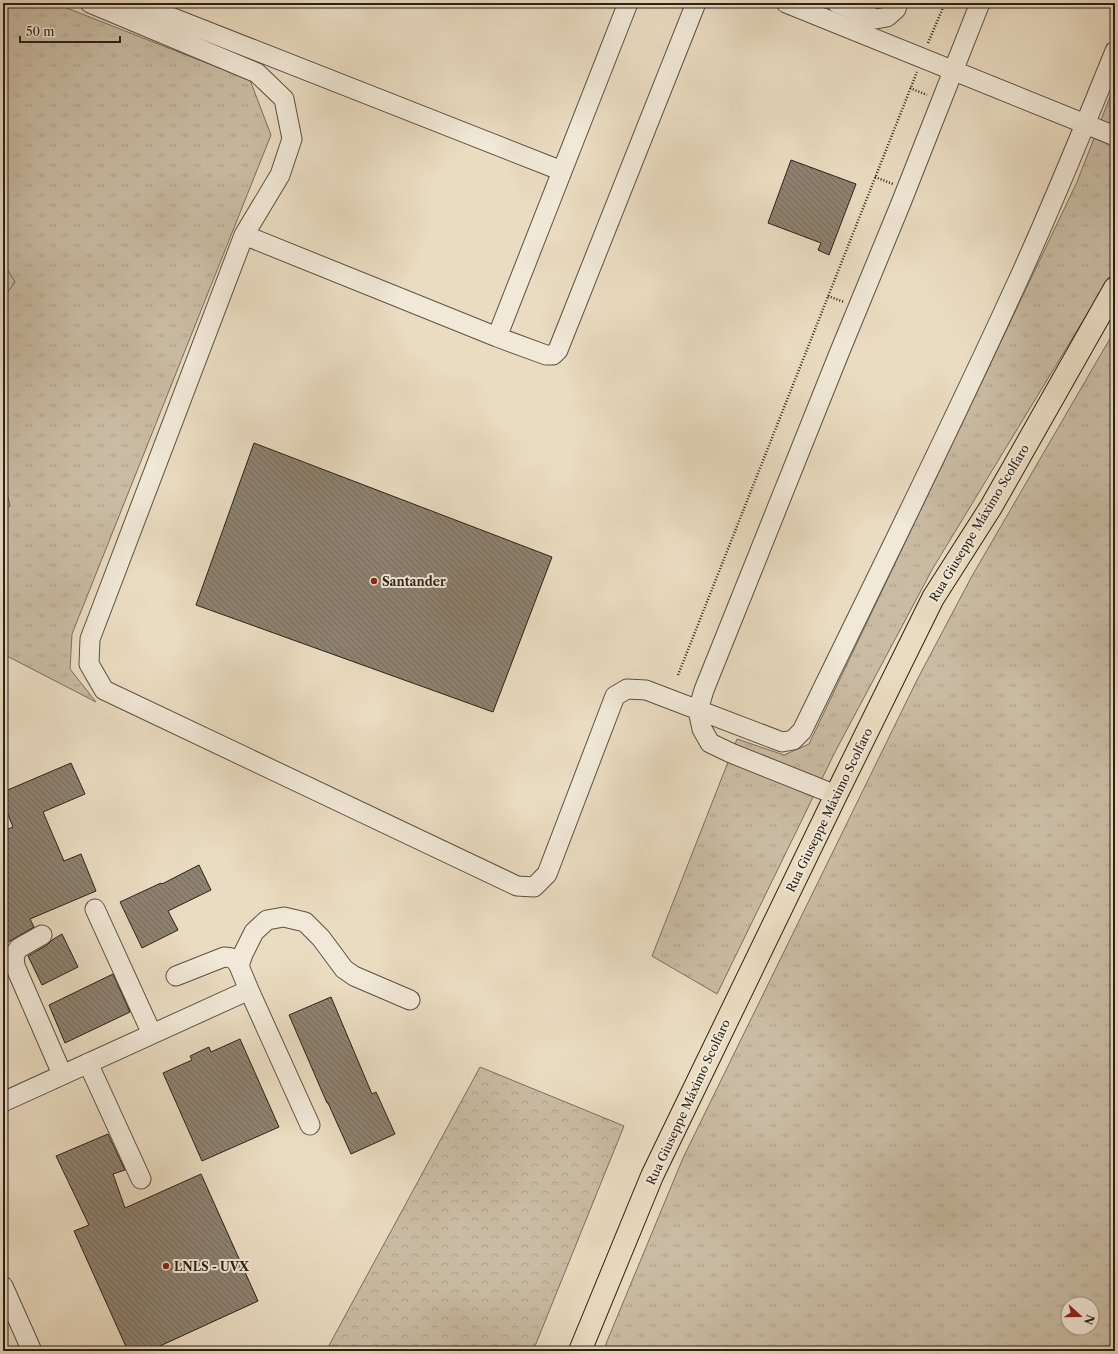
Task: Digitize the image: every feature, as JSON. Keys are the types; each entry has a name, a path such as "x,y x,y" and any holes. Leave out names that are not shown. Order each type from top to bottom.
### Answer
{"main road":[{"name":"Rua Giuseppe Máximo Scolfaro","path":"580,1351 652,1176 933,598 991,507 1115,288"}],"lane":[{"path":"90,3 257,73 284,99 292,139 280,175 244,235 90,639 89,664 104,690 517,886 534,887 547,874 615,696 627,689 646,690 782,742 793,740 802,731 961,403 1016,285 1085,125 1115,51"},
{"path":"135,3 562,171"},
{"path":"497,337 628,3"},
{"path":"244,235 497,337 546,355 553,355 558,350 696,3"},
{"path":"786,3 1115,136"},
{"path":"844,4 876,19 888,17 896,9 898,3"},
{"path":"836,795 731,753 710,743 702,729 698,710 710,675 840,350 901,203 980,3"},
{"path":"95,909 152,1034"},
{"path":"240,966 243,954 254,932 267,920 284,917 305,922 321,938 344,969 354,976 410,1000"},
{"path":"42,935 19,948 14,955 15,966 62,1074"},
{"path":"176,976 224,957 235,959 240,966 249,990 310,1125"},
{"path":"3,1102 249,990"},
{"path":"88,1063 141,1179"},
{"path":"3,1286 32,1351"}],"path":[{"path":"678,675 945,3"}],"green space":[{"path":"3,3 54,3 250,80 271,135 72,634 70,669 96,702 3,654 3,511 10,506 3,484 3,298 15,282 3,263"},
{"path":"1115,84 1115,268 933,568 835,752 717,994 652,956 737,739 784,755 809,744 1077,182"},
{"path":"3,263 15,282 3,298"},
{"path":"1115,330 1115,1351 603,1351 683,1158 918,678 972,576"},
{"path":"3,475 10,506 3,511"},
{"path":"480,1067 624,1126 533,1351 326,1351"}],"building":[{"path":"791,160 856,184 829,255 818,250 821,243 768,223"},
{"name":"Santander","path":"254,443 552,557 493,712 196,605"},
{"path":"71,763 85,794 43,812 64,861 81,854 96,891 30,919 34,927 3,945 3,831 13,827 3,802 3,792"},
{"path":"199,865 211,890 168,911 178,930 142,948 120,902 161,883 162,884"},
{"path":"62,934 78,967 42,985 28,956"},
{"path":"113,974 130,1012 65,1043 49,1005"},
{"path":"331,997 372,1094 376,1092 395,1134 351,1154 289,1015"},
{"path":"240,1039 279,1127 202,1161 163,1073 192,1060 190,1056 209,1047 211,1052"},
{"name":"LNLS - UVX","path":"108,1134 125,1170 113,1174 125,1208 201,1174 258,1301 149,1351 128,1351 74,1231 89,1225 56,1156"}],"place":[{"name":"Santander","path":"374,581"},
{"name":"LNLS - UVX","path":"166,1266"}]}
